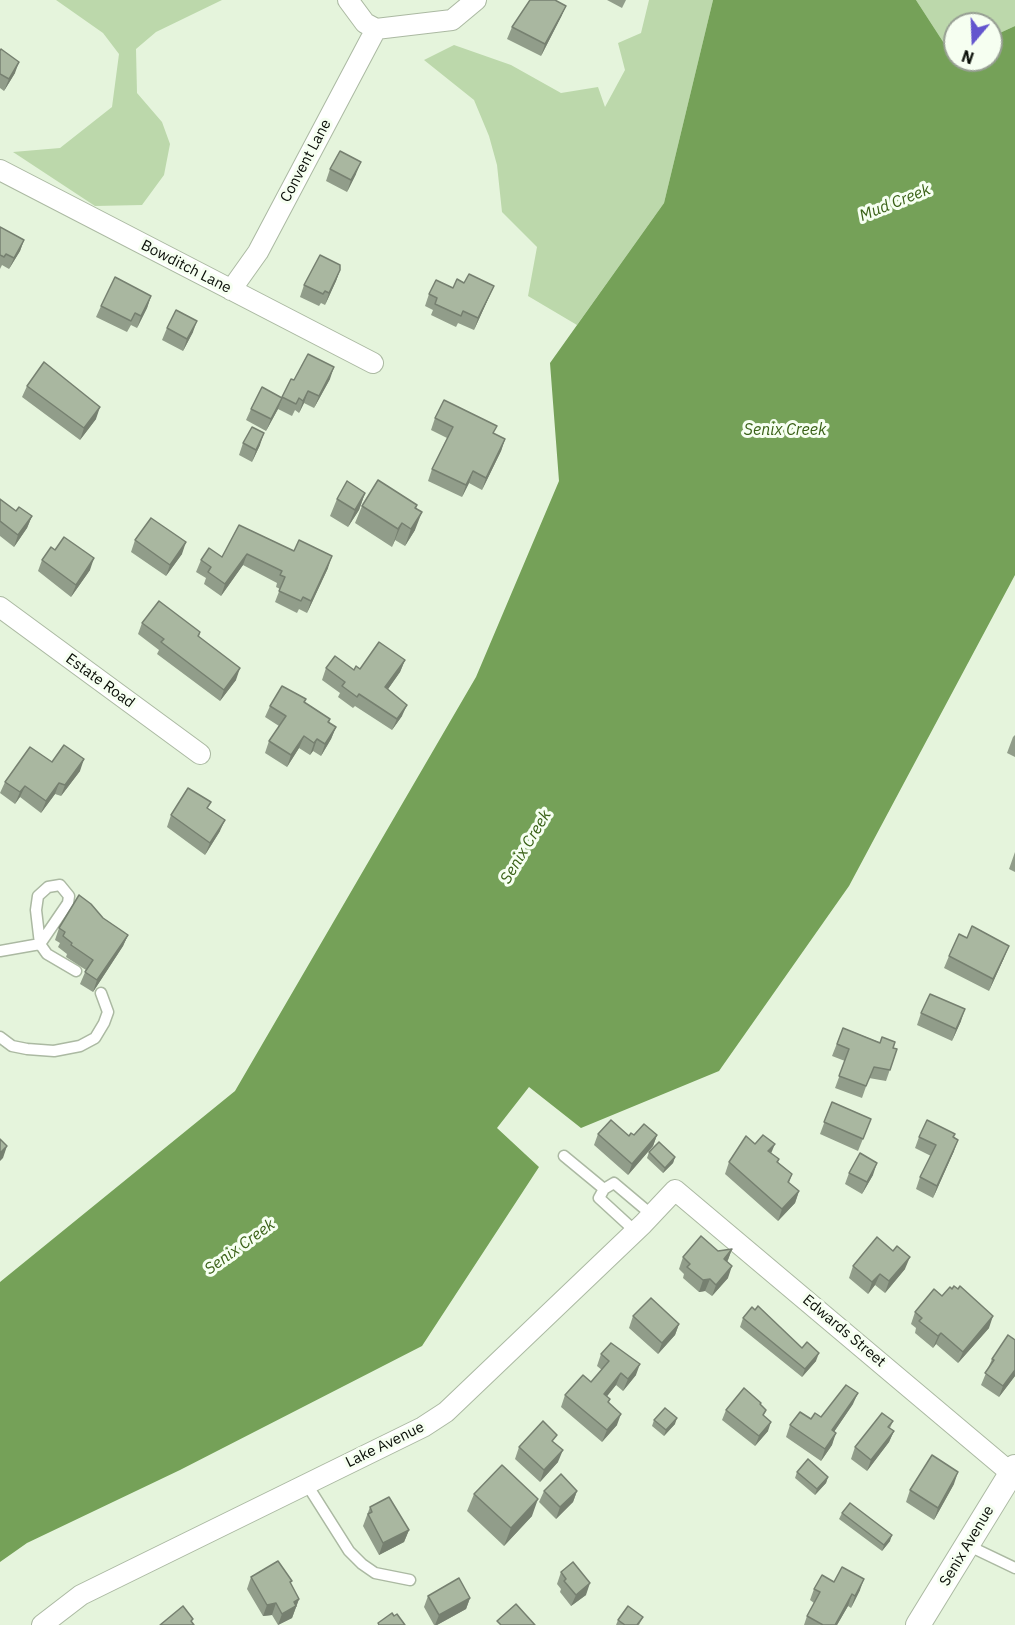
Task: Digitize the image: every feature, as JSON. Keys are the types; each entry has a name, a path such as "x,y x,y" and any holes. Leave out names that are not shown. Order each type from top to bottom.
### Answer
{"street":[{"path":"348,0 365,23 376,29 452,20 477,0"},
{"name":"Convent Lane","path":"231,290 258,252 376,29"},
{"name":"Bowditch Lane","path":"0,170 373,363"},
{"name":"Estate Road","path":"1,610 200,754"},
{"name":"Lake Avenue","path":"42,1625 81,1595 423,1427 446,1412 675,1190"},
{"name":"Edwards Street","path":"675,1190 1013,1470"},
{"name":"Senix Avenue","path":"918,1625 1013,1470"}],"lane":[{"path":"0,951 40,944 68,903 69,896 60,885 48,886 38,896 36,909 40,944 47,954 76,970"},
{"path":"0,1037 12,1046 27,1049 54,1051 80,1046 95,1038 104,1023 108,1012 101,993"},
{"path":"564,1156 604,1189"},
{"path":"635,1231 599,1198 604,1189 614,1183 651,1215"},
{"path":"306,1483 349,1551 362,1564 375,1573 410,1580"},
{"path":"967,1545 1015,1568"}],"shaded area":[{"path":"56,0 222,0 156,32 136,49 137,93 162,122 170,144 164,175 142,205 95,206 13,152 60,148 112,107 119,54 103,33"},
{"path":"649,0 713,0 664,203 577,325 528,296 537,247 502,212 497,165 489,136 474,100 424,60 454,45 511,65 561,93 598,87 605,107 625,70 618,43 641,33"},
{"path":"916,0 1015,0 1015,26 1003,32 1003,12 943,12 943,42"}],"water":[{"name":"Senix Creek","path":"713,0 916,0 943,42 943,72 1003,72 1003,32 1015,26 1015,575 849,886 719,1071 581,1128 529,1087 497,1128 539,1167 422,1346 180,1470 27,1543 0,1562 0,1282 235,1091 476,677 559,481 550,363 664,203"}],"building":[{"path":"530,0 555,0 566,6 545,44 512,27"},
{"path":"1,49 19,62 9,79 0,74"},
{"path":"340,151 361,162 351,180 330,169"},
{"path":"0,227 24,240 14,258 6,254 4,257 0,255"},
{"path":"320,255 340,265 340,270 329,293 325,291 323,294 304,285"},
{"path":"469,274 494,286 478,318 463,311 461,316 435,304 437,298 429,294 436,280 453,288 457,279 464,283"},
{"path":"115,277 151,296 141,316 135,313 131,321 101,306"},
{"path":"176,310 197,321 187,339 167,328"},
{"path":"308,354 334,367 319,396 308,391 303,401 299,398 296,404 282,397"},
{"path":"44,362 100,407 84,428 27,386"},
{"path":"262,387 282,398 271,419 251,409"},
{"path":"444,400 497,426 493,433 505,439 486,478 473,471 466,485 432,469 453,427 435,418"},
{"path":"252,427 264,433 256,450 243,443"},
{"path":"378,480 417,505 415,508 422,512 411,529 402,523 398,529 362,506"},
{"path":"347,481 365,493 355,510 337,499"},
{"path":"0,499 16,511 19,507 32,516 18,535 0,521"},
{"path":"151,518 186,542 170,565 135,540"},
{"path":"239,525 294,551 299,540 332,556 311,601 303,597 301,601 279,591 285,577 280,575 282,571 247,554 225,584 208,572 211,567 201,560 209,548 222,557"},
{"path":"64,537 94,558 76,585 42,560 51,547 55,550"},
{"path":"159,601 200,632 198,636 240,668 224,690 161,642 164,639 142,623"},
{"path":"379,642 405,660 385,687 407,705 397,719 359,694 357,697 342,686 345,682 326,668 335,656 354,670 356,666 360,669"},
{"path":"282,686 306,699 304,702 330,719 328,722 336,727 325,744 317,739 314,743 304,736 291,755 269,741 286,716 270,706"},
{"path":"64,745 84,759 65,785 59,783 46,801 25,786 20,792 5,782 30,747 52,762"},
{"path":"188,788 211,802 207,808 225,820 210,843 171,815"},
{"path":"79,895 91,904 103,918 128,935 97,980 85,972 93,960 71,945 72,943 63,936 65,932 59,928"},
{"path":"972,926 1009,946 993,979 949,956 959,934 967,938"},
{"path":"930,994 965,1009 956,1029 921,1013"},
{"path":"843,1028 880,1043 882,1037 895,1042 893,1048 897,1049 890,1070 874,1067 866,1086 839,1076 849,1049 837,1044"},
{"path":"832,1102 871,1119 863,1139 824,1122"},
{"path":"611,1120 629,1136 631,1133 634,1135 644,1124 657,1135 632,1164 598,1134"},
{"path":"927,1120 955,1134 953,1137 958,1140 937,1186 920,1177 936,1145 919,1137"},
{"path":"763,1135 775,1144 768,1151 779,1159 777,1162 792,1174 788,1182 799,1191 782,1209 729,1162 746,1136 755,1144"},
{"path":"0,1139 7,1146 0,1153"},
{"path":"659,1142 675,1157 665,1168 649,1152"},
{"path":"860,1153 877,1163 867,1182 849,1173"},
{"path":"701,1236 718,1251 732,1249 724,1259 732,1266 716,1285 710,1279 703,1280 687,1267 690,1264 683,1257"},
{"path":"877,1237 893,1251 897,1246 910,1257 889,1281 880,1274 872,1282 853,1266"},
{"path":"954,1286 958,1289 960,1286 993,1316 963,1352 941,1333 938,1336 919,1321 922,1318 915,1312 934,1289 942,1296"},
{"path":"651,1298 679,1324 662,1343 633,1316"},
{"path":"758,1306 802,1348 807,1342 819,1353 805,1369 743,1318 752,1307 755,1310"},
{"path":"1008,1335 1015,1340 1015,1370 1003,1386 985,1373"},
{"path":"611,1343 640,1364 628,1379 621,1373 604,1394 610,1399 608,1402 621,1414 607,1430 565,1395 583,1375 591,1382 609,1361 601,1354"},
{"path":"846,1385 858,1393 832,1430 836,1433 825,1449 790,1425 800,1412 811,1419 815,1413 821,1417"},
{"path":"744,1388 761,1403 766,1410 763,1415 771,1422 759,1436 726,1410"},
{"path":"665,1408 677,1418 666,1430 654,1420"},
{"path":"882,1413 893,1421 888,1427 894,1431 871,1460 855,1447"},
{"path":"543,1421 557,1435 552,1441 563,1450 544,1470 519,1447"},
{"path":"932,1455 958,1472 938,1508 910,1490"},
{"path":"808,1459 828,1477 817,1489 797,1472"},
{"path":"502,1465 538,1499 511,1528 474,1494"},
{"path":"561,1474 577,1491 560,1507 544,1491"},
{"path":"389,1497 409,1530 383,1543 368,1514 372,1512 370,1507"},
{"path":"850,1503 892,1535 884,1545 842,1513"},
{"path":"278,1561 292,1581 290,1582 299,1599 294,1602 296,1606 282,1614 276,1603 267,1605 251,1577"},
{"path":"573,1562 590,1583 576,1595 564,1581 566,1579 561,1572"},
{"path":"842,1567 864,1579 855,1596 852,1594 835,1625 823,1625 807,1616 820,1592 814,1589 822,1575 834,1582"},
{"path":"459,1578 470,1598 439,1615 428,1596"},
{"path":"516,1604 535,1625 501,1625 497,1621"},
{"path":"183,1606 193,1619 191,1621 194,1625 160,1625"},
{"path":"628,1606 643,1617 637,1625 625,1625 618,1620"},
{"path":"392,1613 394,1616 397,1614 405,1625 379,1625 378,1623"}],"water label":[{"name":"Mud Creek","path":"895,203"}]}
